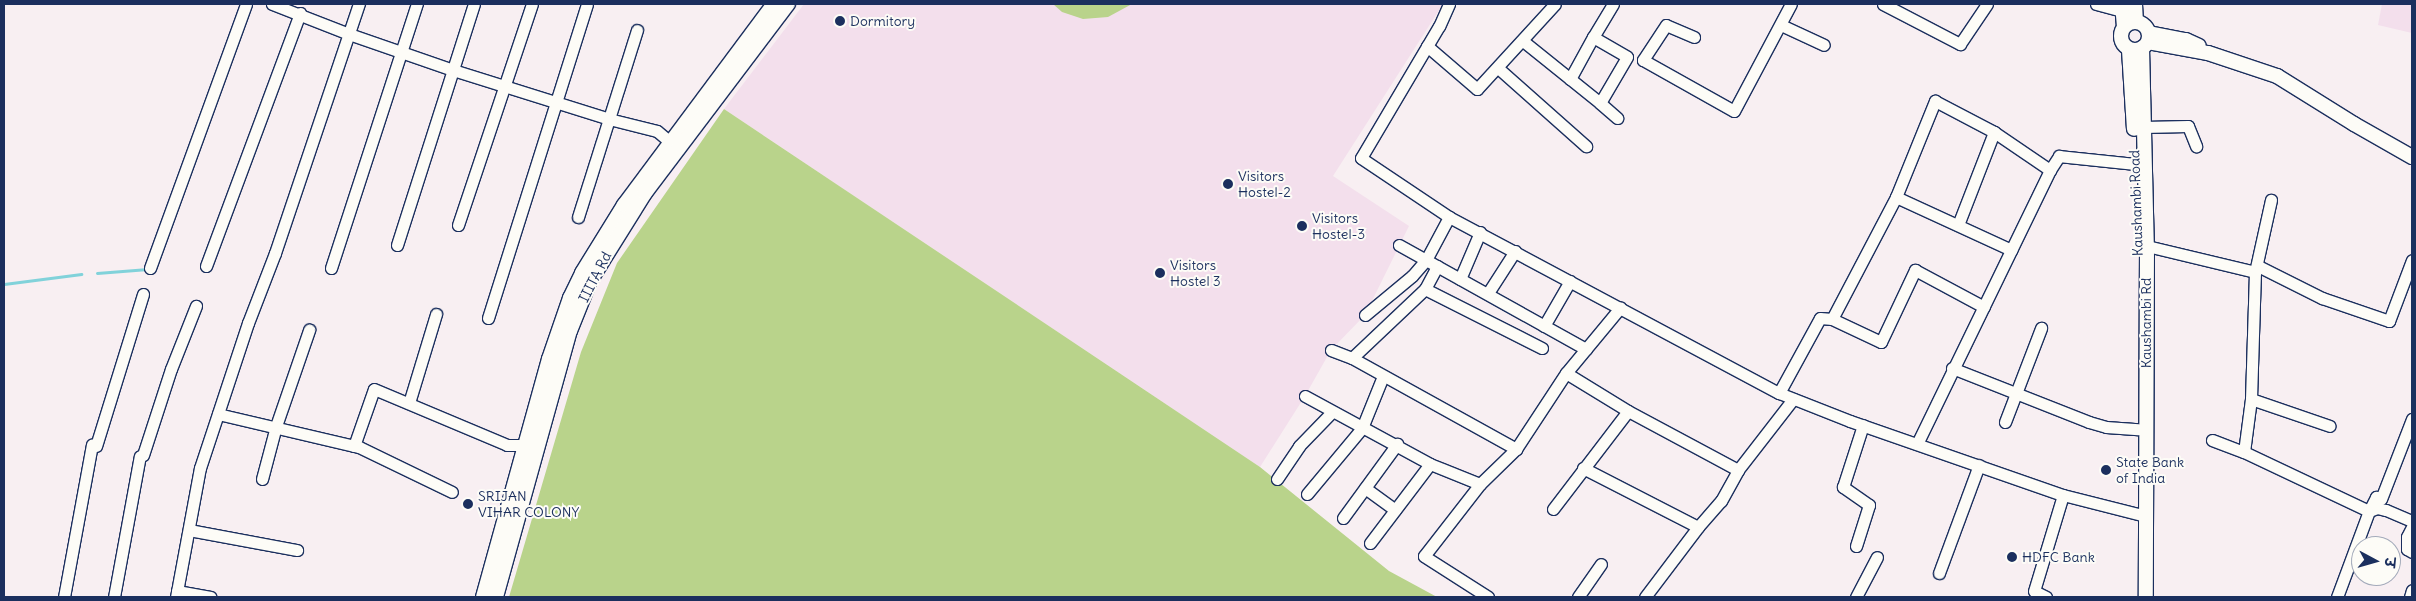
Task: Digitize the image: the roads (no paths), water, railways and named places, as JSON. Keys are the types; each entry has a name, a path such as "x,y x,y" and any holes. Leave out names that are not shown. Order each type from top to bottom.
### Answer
{"main road":[{"name":"IIITA Rd","path":"496,597 568,340 581,302 601,262 670,142 774,4"},
{"name":"IIITA Rd","path":"483,597 549,359 570,298 595,250 788,4"},
{"path":"2135,4 2130,24 2121,33 2121,41 2142,43 2186,40 2208,53 2277,76 2354,124 2412,157"},
{"path":"2122,7 2130,24"},
{"path":"2130,24 2143,24 2142,43"},
{"name":"Kaushambi Rd","path":"2142,43 2146,246 2141,515 2146,597"},
{"name":"Kaushambi Road","path":"2137,597 2141,515 2138,429 2135,164 2142,43"}],"street":[{"path":"150,268 246,4"},
{"path":"272,4 300,13 349,34 452,70 657,132 670,142"},
{"path":"210,597 176,594 200,468 359,4"},
{"path":"331,268 417,4"},
{"path":"397,245 474,4"},
{"path":"458,225 532,4"},
{"path":"488,318 587,4"},
{"path":"1449,4 1427,46 1361,158 1449,217 1779,393 1863,425 2063,495 2141,515"},
{"path":"1427,46 1478,89 1555,4"},
{"path":"1570,79 1613,4"},
{"path":"1694,37 1666,25 1643,60 1734,111 1791,4"},
{"path":"1883,4 1895,7 1960,44 1987,4"},
{"path":"2096,4 2122,7"},
{"path":"206,266 300,13"},
{"path":"1781,25 1824,45"},
{"path":"578,217 637,30"},
{"path":"1593,37 1627,56 1600,103"},
{"path":"1523,40 1617,118"},
{"path":"1498,68 1586,146"},
{"path":"1832,319 1896,197 1935,101 1994,132 2050,170"},
{"path":"2143,127 2188,126 2196,146"},
{"path":"1958,225 1994,132"},
{"path":"1916,444 2050,170 2060,156 2135,164"},
{"path":"1896,197 2011,250"},
{"path":"2244,452 2251,399 2255,272 2271,200"},
{"path":"1364,315 1412,276 1426,260 1449,217"},
{"path":"1460,279 1480,232"},
{"path":"1399,245 1586,349"},
{"path":"2146,246 2255,272"},
{"path":"1488,293 1515,251"},
{"path":"2255,272 2258,266 2322,298 2389,321 2412,260"},
{"path":"1352,358 1425,289 1437,266"},
{"path":"1779,393 1820,318 1832,319 1881,342 1914,270 1984,307"},
{"path":"1544,326 1570,281"},
{"path":"1425,289 1542,348"},
{"path":"64,597 94,446 143,294"},
{"path":"114,597 142,455 171,369 196,306"},
{"path":"1488,597 1424,556 1480,484 1516,449 1566,373 1620,308"},
{"path":"409,403 436,314"},
{"path":"2005,422 2041,328"},
{"path":"262,479 276,426 309,330"},
{"path":"1331,350 1352,358 1516,449"},
{"path":"1952,368 2089,422 2106,427 2138,429"},
{"path":"1566,373 1628,411 1738,470"},
{"path":"1307,494 1362,428 1383,376"},
{"path":"354,446 374,389 507,445 525,445"},
{"path":"1305,396 1362,428 1397,444 1430,464 1480,484"},
{"path":"1645,597 1698,527 1721,501 1738,470 1793,398"},
{"path":"2251,399 2330,426"},
{"path":"1552,509 1628,411"},
{"path":"1277,479 1300,446 1332,412"},
{"path":"218,414 276,426 354,446 452,492"},
{"path":"2337,597 2343,577 2364,530 2369,511 2376,497 2381,499 2412,419"},
{"path":"1856,546 1869,505 1843,488 1863,425"},
{"path":"2212,440 2244,452 2369,511 2377,508 2412,521"},
{"path":"1343,518 1397,444"},
{"path":"1370,543 1430,464"},
{"path":"1939,573 1979,465"},
{"path":"1583,468 1698,527"},
{"path":"1365,488 1395,510"},
{"path":"2042,596 2034,591 2063,495"},
{"path":"2356,504 2364,530"},
{"path":"2412,527 2406,537 2407,549 2412,552"},
{"path":"189,530 297,550"},
{"path":"1856,597 1877,557"},
{"path":"1578,597 1601,564"}],"waterway":[{"path":"97,273 148,269"},
{"path":"4,284 81,274"}],"place":[{"name":"Dormitory","path":"840,21"},
{"name":"Visitors Hostel-2","path":"1228,184"},
{"name":"Visitors Hostel-3","path":"1302,226"},
{"name":"Visitors Hostel 3","path":"1160,273"},
{"name":"State Bank of India","path":"2106,470"},
{"name":"SRIJAN VIHAR COLONY","path":"468,504"},
{"name":"HDFC Bank","path":"2012,557"}]}
